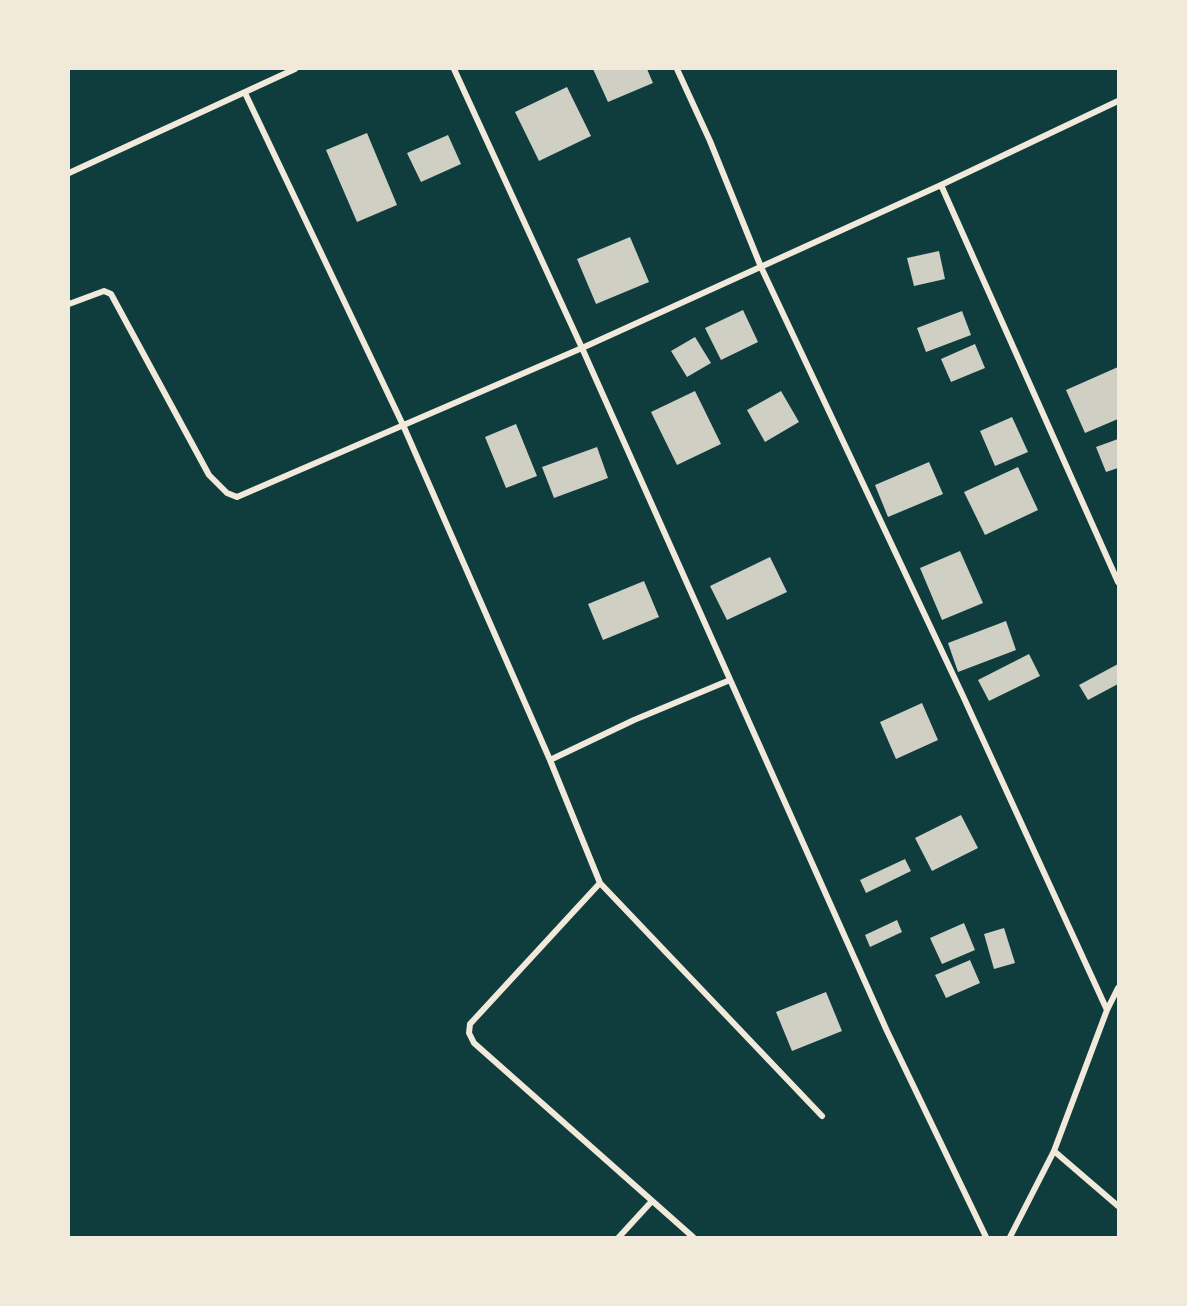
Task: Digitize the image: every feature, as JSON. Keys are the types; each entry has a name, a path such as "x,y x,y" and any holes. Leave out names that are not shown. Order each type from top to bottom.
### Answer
{"street":[{"path":"69,173 295,69"},
{"path":"454,69 582,348 887,1031 986,1237"},
{"path":"677,69 710,141 761,267 963,696 1107,1010"},
{"path":"245,93 403,425 550,760 600,883 822,1116"},
{"path":"69,304 104,291 111,294 209,474 227,493 237,497 582,348 941,185 1118,101"},
{"path":"941,185 1118,582"},
{"path":"550,760 634,720 730,680"},
{"path":"600,883 470,1024 469,1033 474,1043 693,1237"},
{"path":"1010,1237 1054,1151 1107,1010 1118,988"},
{"path":"1054,1151 1118,1206"},
{"path":"619,1237 652,1201"}],"building":[{"path":"593,69 647,69 653,83 608,102"},
{"path":"567,87 591,136 539,161 515,112"},
{"path":"367,133 397,205 357,222 326,150"},
{"path":"448,135 461,164 421,182 407,153"},
{"path":"630,237 649,282 596,304 577,259"},
{"path":"939,251 945,279 914,286 907,258"},
{"path":"743,310 758,342 721,360 705,328"},
{"path":"962,311 971,335 926,352 917,328"},
{"path":"695,337 711,363 687,377 671,351"},
{"path":"975,344 985,368 951,382 941,359"},
{"path":"1118,367 1118,419 1085,433 1066,390"},
{"path":"695,391 721,444 677,465 651,412"},
{"path":"781,391 799,422 765,442 747,410"},
{"path":"1012,417 1028,452 995,466 980,431"},
{"path":"516,424 537,476 506,488 485,437"},
{"path":"1118,439 1118,468 1106,472 1096,447"},
{"path":"597,447 608,478 554,498 542,467"},
{"path":"929,462 943,494 888,517 875,485"},
{"path":"1018,467 1038,510 985,535 964,492"},
{"path":"960,551 983,603 942,620 920,568"},
{"path":"770,557 787,592 727,620 710,586"},
{"path":"644,581 659,617 603,640 588,604"},
{"path":"1006,621 1016,650 958,672 948,643"},
{"path":"1029,654 1040,676 989,701 978,680"},
{"path":"1118,664 1118,684 1088,700 1079,685"},
{"path":"922,703 938,740 896,759 880,722"},
{"path":"961,815 978,848 932,871 915,838"},
{"path":"905,859 911,871 866,893 860,880"},
{"path":"897,920 902,932 870,947 865,935"},
{"path":"964,923 975,950 942,964 930,938"},
{"path":"1004,928 1015,963 994,969 984,934"},
{"path":"970,960 980,983 946,998 935,975"},
{"path":"826,992 842,1031 792,1051 776,1012"}]}
